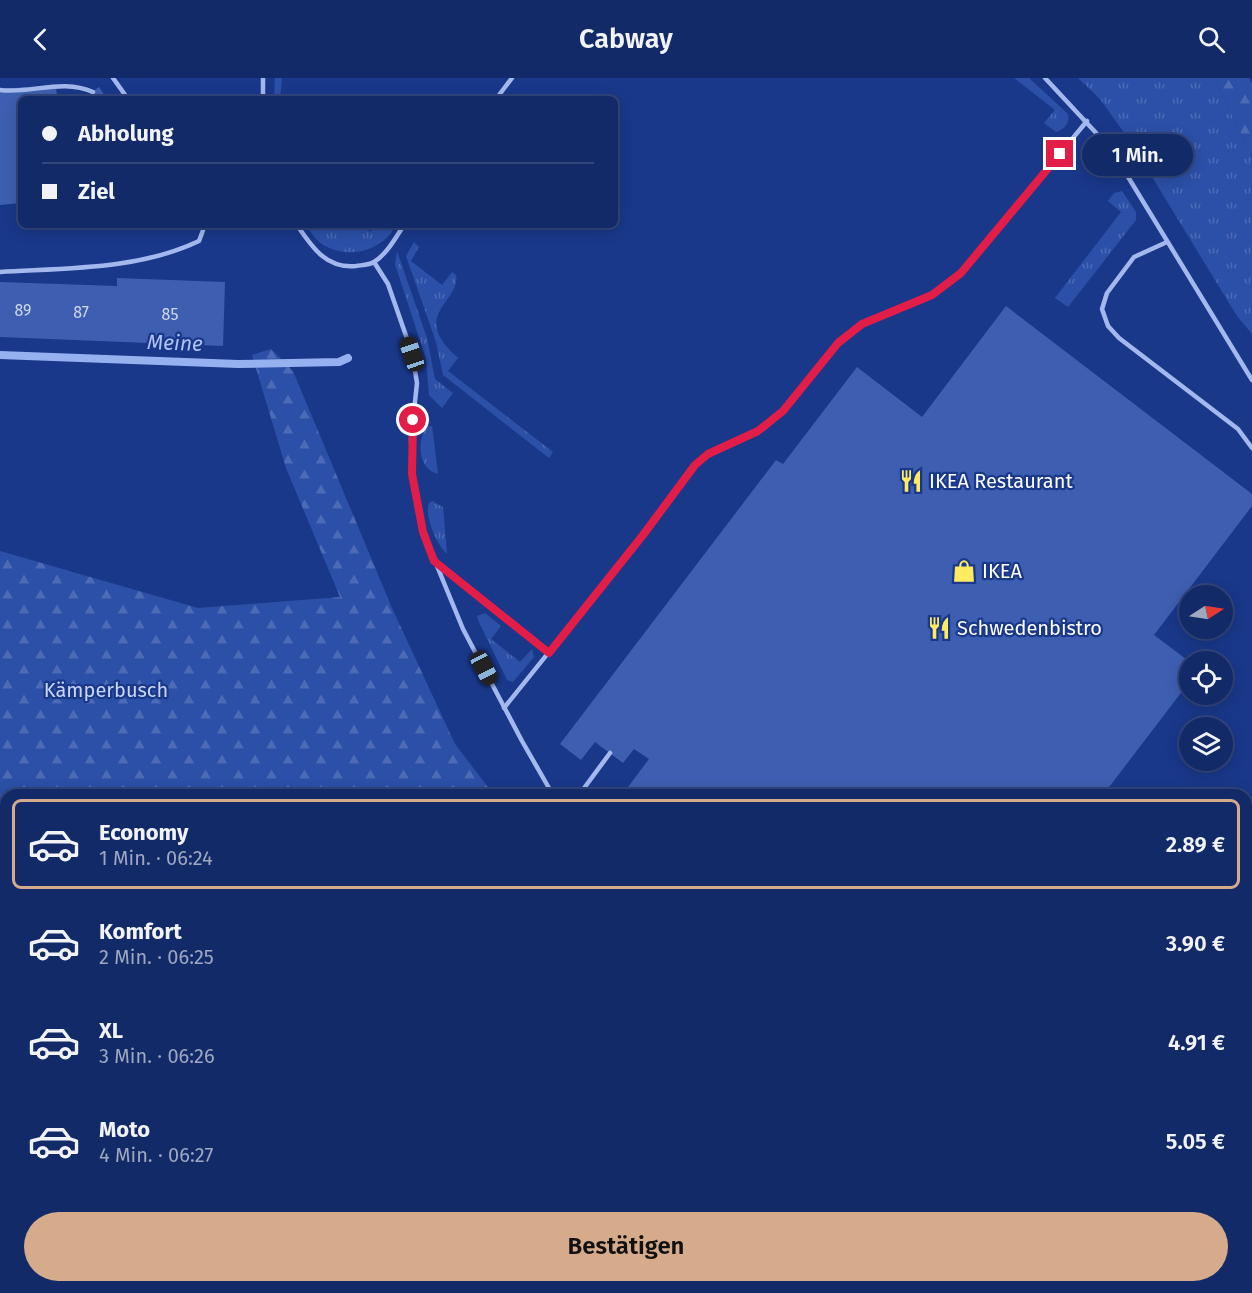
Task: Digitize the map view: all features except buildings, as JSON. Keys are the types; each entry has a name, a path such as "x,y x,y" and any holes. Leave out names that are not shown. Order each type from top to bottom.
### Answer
{"lane":[{"path":"112,78 126,96"},
{"path":"263,78 263,96"},
{"path":"498,96 512,78"},
{"path":"1045,78 1111,149 1252,380"},
{"path":"0,90 56,80 83,85 93,92"},
{"path":"504,708 643,535 695,465 708,454 758,431 777,416 838,343 862,324 932,295 961,273 1087,121"},
{"path":"0,272 113,266 181,250 199,241 204,228"},
{"path":"299,228 314,250 326,260 347,267 374,262 384,253 402,228"},
{"path":"1167,242 1134,257 1107,292 1102,309 1108,326 1119,338 1238,429 1252,448"},
{"path":"374,262 388,284 412,354 417,383 411,440 412,474 423,532 463,629 550,789"},
{"path":"434,561 549,653"},
{"path":"583,789 610,753"}],"green space":[{"path":"275,78 282,78 280,96 274,96"},
{"path":"1014,78 1029,78 1068,114 1067,123 1062,129 1056,132 1044,123 1055,110"},
{"path":"1078,78 1214,78 1252,156 1252,334 1237,316 1130,141 1100,99"},
{"path":"1214,78 1249,78 1252,83 1252,156"},
{"path":"1122,191 1136,212 1136,220 1068,307 1055,298 1121,212 1108,201 1114,193"},
{"path":"308,228 365,228 370,232 373,228 391,228 392,232 379,244 353,252 334,250 314,237"},
{"path":"414,242 419,247 411,261 442,285 452,272 456,275 455,285 440,310 437,320 437,330 444,343 458,358 448,371 553,452 549,458 443,375 436,342 406,256"},
{"path":"397,251 427,338 435,379 453,393 442,408 429,395 426,359 395,264"},
{"name":"Kämperbusch","path":"271,349 293,371 392,608 455,744 489,789 0,789 0,551 198,608 340,597 286,468 252,355"},
{"path":"432,426 438,474 426,467 421,454 423,433 426,427"},
{"path":"432,501 443,507 447,554 436,537 428,515 429,503"},
{"path":"485,613 501,626 491,639 520,662 532,649 534,657 513,682 507,680 478,620 477,616"}],"waterway":[{"name":"Meine","path":"0,355 238,364 339,362 348,358"}],"place":[{"name":"IKEA Restaurant","path":"911,481"},
{"name":"IKEA","path":"964,571"},
{"name":"Schwedenbistro","path":"939,628"}],"route":[{"path":"413,420 412,474 423,532 434,561 549,653 643,535 695,465 708,454 758,431 771,422 783,411 838,343 862,324 932,295 961,273 981,252 1060,154"}]}
